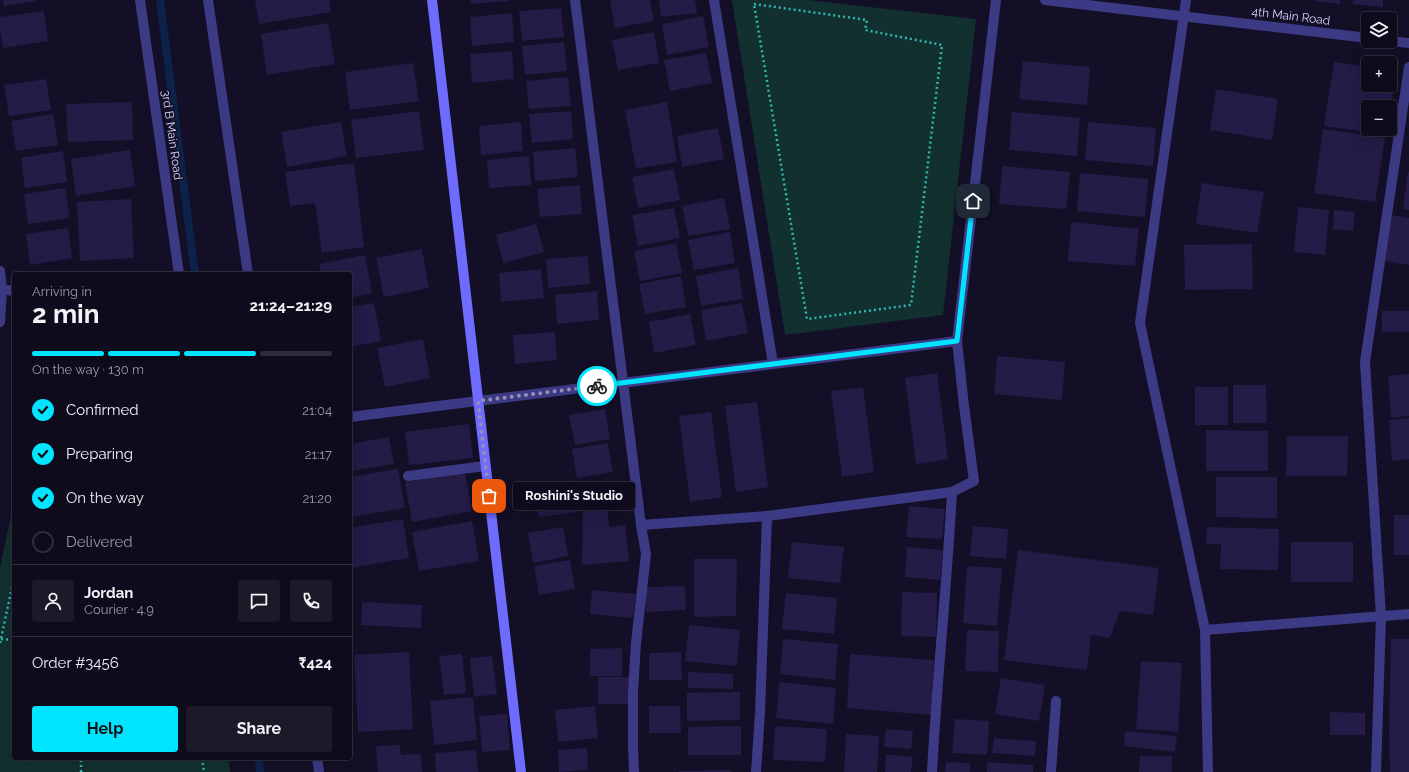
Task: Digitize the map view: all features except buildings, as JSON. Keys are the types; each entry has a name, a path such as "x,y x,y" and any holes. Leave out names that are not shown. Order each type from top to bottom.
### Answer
{"street":[{"name":"3rd B Main Road","path":"140,0 179,272"},
{"path":"208,0 248,272"},
{"path":"432,0 521,772"},
{"path":"575,0 641,525 646,554 632,692 634,772"},
{"path":"714,0 773,364"},
{"path":"641,525 768,516 952,492 974,481 957,341 996,0"},
{"name":"4th Main Road","path":"1045,0 1361,37"},
{"path":"1186,0 1185,16 1140,323 1205,630 1208,772"},
{"path":"1397,42 1409,43"},
{"path":"1376,772 1381,616 1365,362 1409,67"},
{"path":"0,271 0,322"},
{"path":"1,290 12,291"},
{"path":"352,417 957,341"},
{"path":"408,476 485,466"},
{"path":"932,772 936,693 948,572 952,492"},
{"path":"756,772 760,713 768,516"},
{"path":"1205,630 1409,614"},
{"path":"1051,772 1056,700"},
{"path":"317,760 319,772"}],"path":[{"path":"754,4 867,20 865,30 942,45 911,305 807,319 754,4"},
{"path":"0,644 12,587"},
{"path":"1,639 12,640"},
{"path":"81,760 81,772"},
{"path":"202,760 204,772"}],"green space":[{"path":"732,0 808,0 976,19 943,315 785,335"},
{"path":"12,510 12,760 228,760 230,772 0,772 0,568"}],"waterway":[{"path":"160,0 195,272"},
{"path":"259,760 260,772"}],"way so far":[{"path":"489,496 478,401 597,386"}],"place":[{"name":"Roshini's Studio","path":"489,496"}],"route":[{"path":"597,386 957,341 973,201"}]}
